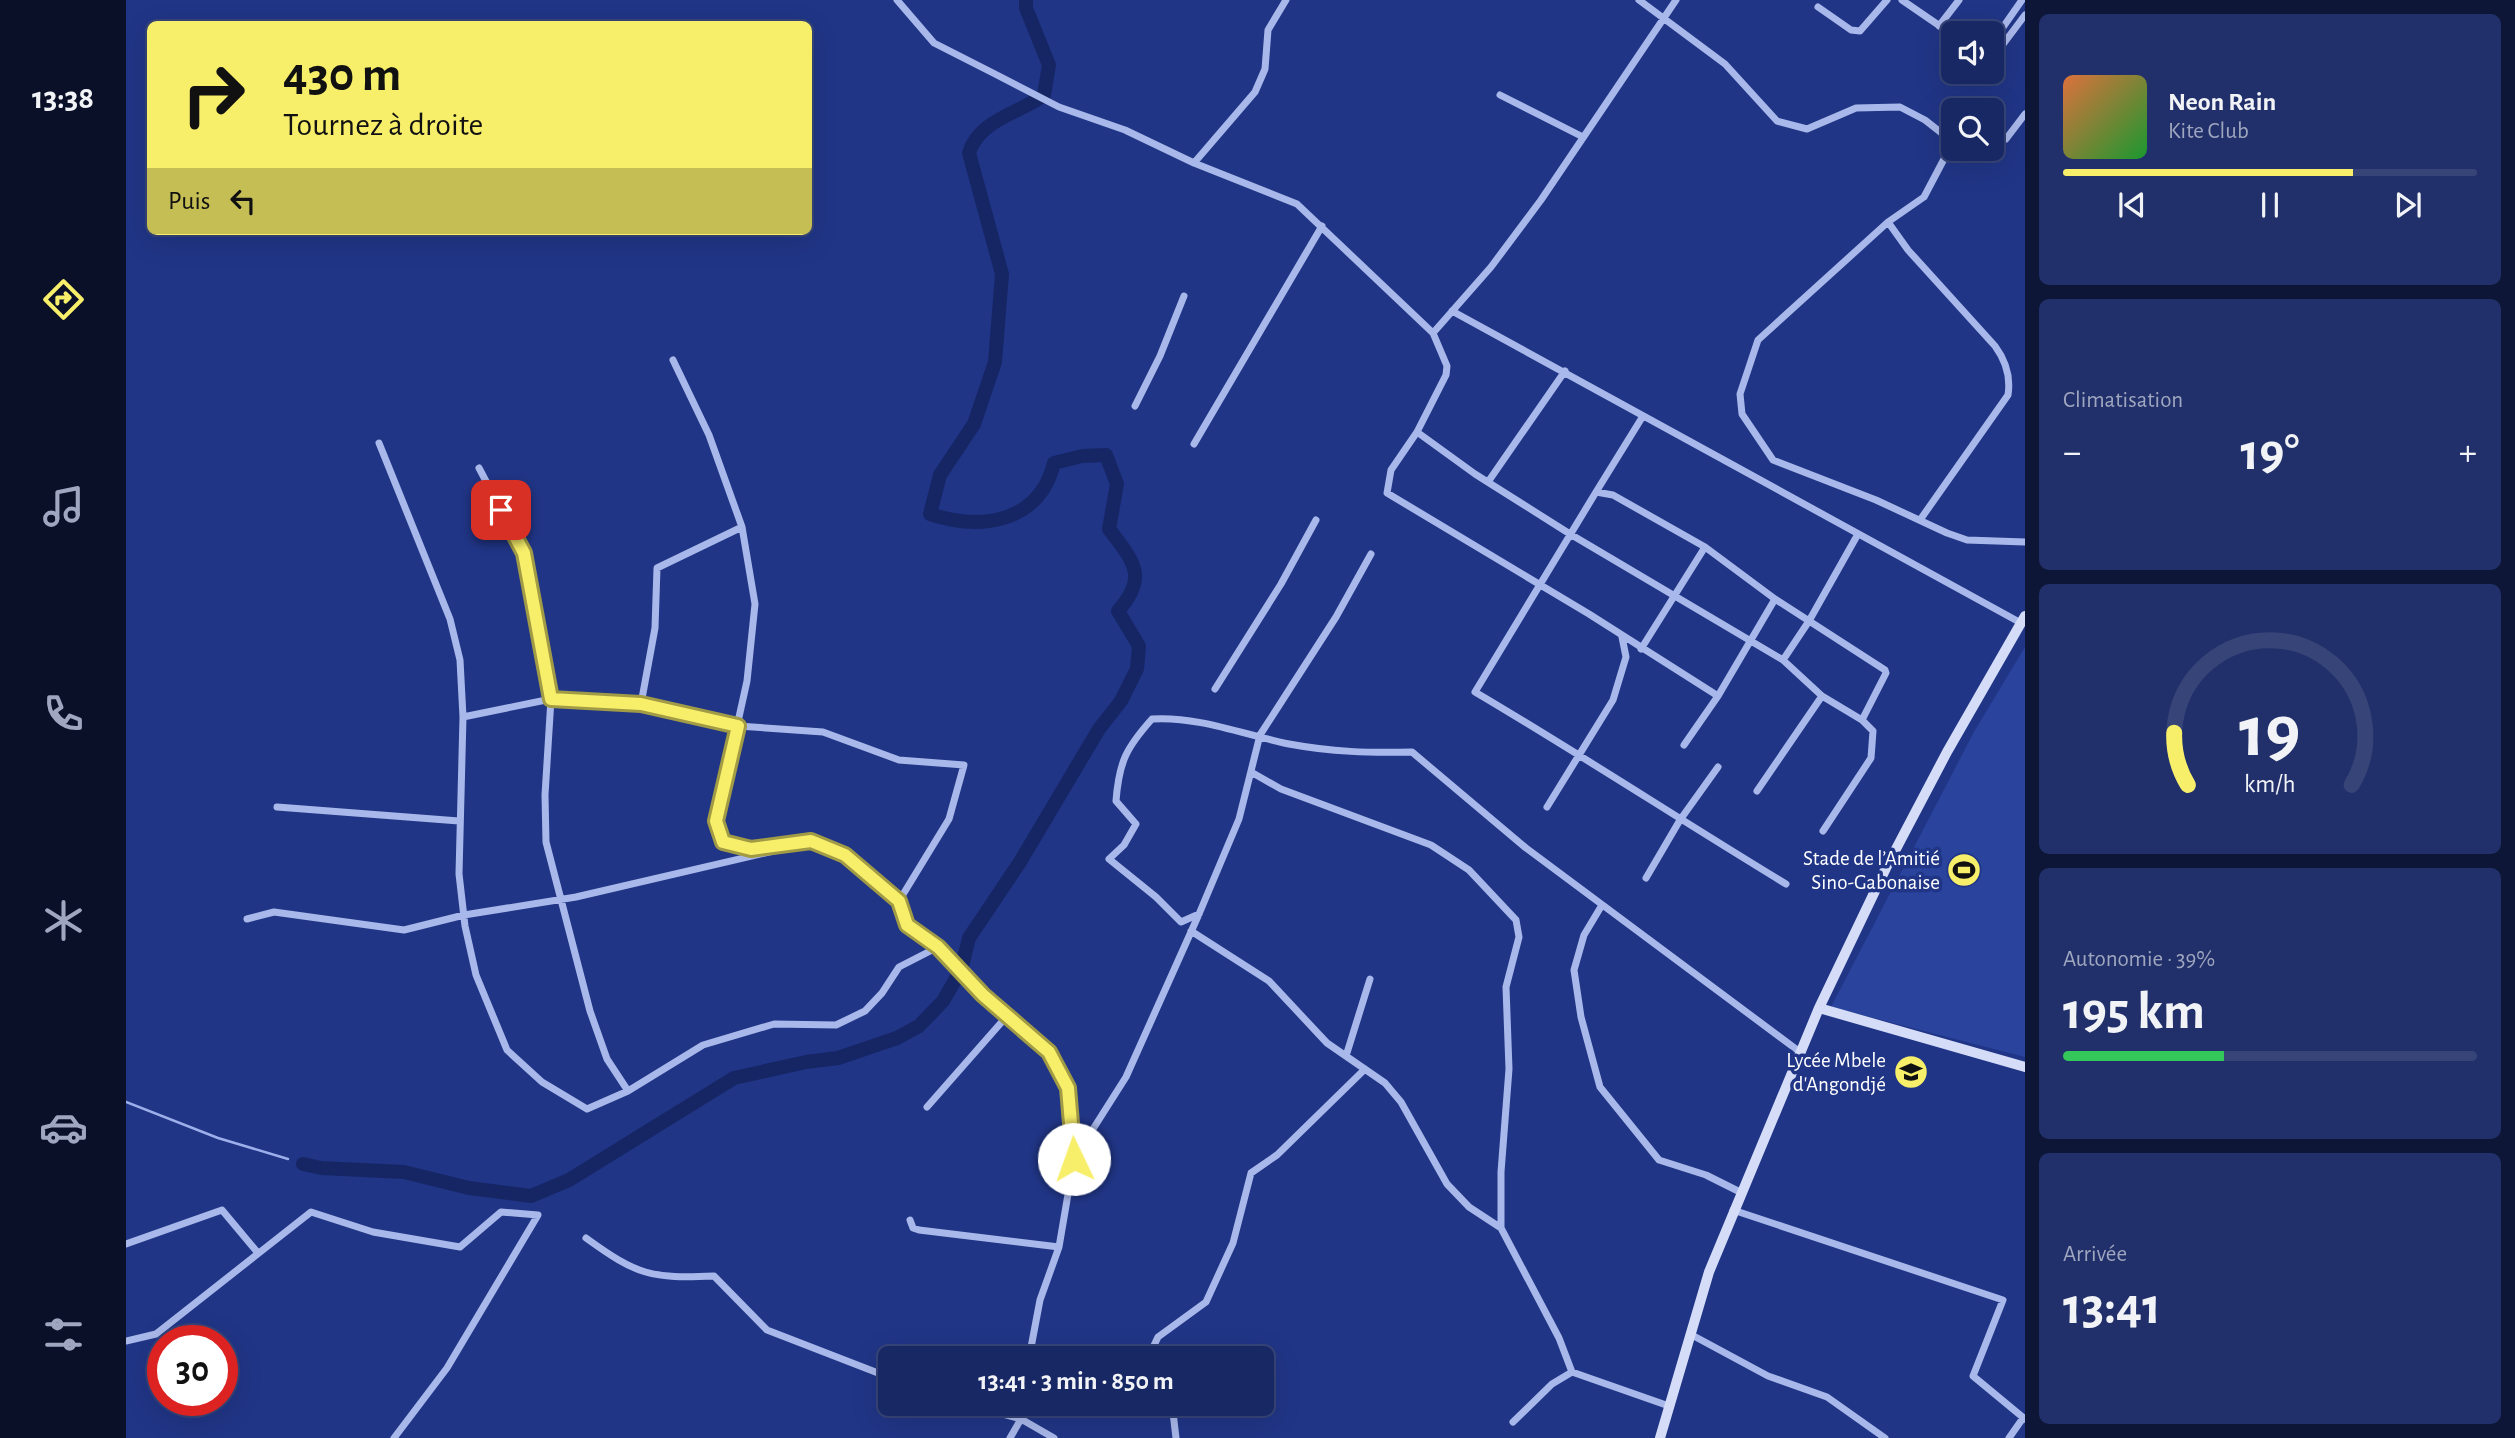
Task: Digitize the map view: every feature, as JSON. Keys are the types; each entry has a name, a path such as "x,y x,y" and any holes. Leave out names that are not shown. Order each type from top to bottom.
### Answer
{"main road":[{"path":"1660,1438 1709,1272 1740,1192 1819,1008 1892,857 2023,620"},
{"path":"1819,1008 2025,1067"}],"street":[{"path":"897,0 934,43 1042,97 1297,204 1433,333 1447,366 1446,375 1417,432 1391,470 1387,493 1718,696"},
{"path":"1194,163 1255,92 1265,69 1268,30 1286,0"},
{"path":"1639,0 1725,64 1777,121 1807,129 1856,108 1900,107 1925,120 1953,142 1924,197 1888,222 1758,340 1740,394 1742,414 1765,451 1781,465 1807,471 1968,540 2025,542"},
{"path":"1433,333 1500,256 1676,0"},
{"path":"1818,8 1851,30 1860,31 1886,0"},
{"path":"1902,0 1939,26 1959,0"},
{"path":"2004,26 2022,0"},
{"path":"2004,43 2025,15"},
{"path":"1500,95 1583,136"},
{"path":"2006,139 2025,114"},
{"path":"1888,222 1908,250 1995,346 2004,358 2010,382 2008,394 1920,520"},
{"path":"1194,444 1322,226"},
{"path":"1135,406 1160,356 1184,296"},
{"path":"1452,311 1858,534 2023,620"},
{"path":"673,360 709,435 742,527 755,604 747,681 716,821 723,842 751,849 811,841 845,855 899,901 907,925 938,947 1007,1016 1049,1052 1065,1080 1070,1100 1074,1159 1059,1247 1040,1300 1031,1346"},
{"path":"1488,482 1564,371"},
{"path":"1643,416 1475,692 1580,753 1680,820 1786,884"},
{"path":"1417,432 1488,482 1570,534 1783,660 1822,696 1862,720 1872,731 1871,758 1823,831"},
{"path":"379,443 450,619 460,660 463,717 459,821 464,915 475,975 507,1050 542,1082 587,1110 628,1091 703,1045 774,1024 835,1025 865,1011 882,993 899,967 938,947"},
{"path":"479,468 524,553 551,699 545,795 546,842 602,1047 628,1091"},
{"path":"1596,492 1613,495 1706,547 1775,599 1885,670 1886,673 1862,720"},
{"path":"1215,689 1281,584 1316,520"},
{"path":"641,704 655,628 657,568 742,527"},
{"path":"1783,660 1810,621 1858,534"},
{"path":"1641,649 1706,547"},
{"path":"1074,1159 1126,1077 1199,914 1239,819 1260,735 1336,617 1371,554"},
{"path":"1684,745 1718,696 1775,599"},
{"path":"1547,807 1613,700 1626,657 1622,637"},
{"path":"1757,791 1822,696"},
{"path":"463,717 551,699 641,704 738,726 822,732 899,760 964,765 949,819 899,901"},
{"path":"1199,914 1181,922 1156,897 1109,859 1124,845 1136,824 1116,801 1119,768 1134,739 1152,719 1164,718 1354,754 1412,752 1526,848 1800,1052"},
{"path":"1647,878 1680,820 1718,767"},
{"path":"1251,772 1281,789 1431,845 1449,855 1469,870 1516,920 1518,937 1506,986 1509,1069 1501,1172 1501,1228 1559,1338 1572,1372 1670,1406"},
{"path":"277,807 459,821"},
{"path":"247,919 274,912 404,930 464,915 560,900 811,841"},
{"path":"1602,905 1584,935 1574,970 1581,1017 1600,1087 1659,1160 1706,1175 1740,1192"},
{"path":"1191,931 1269,981 1314,1032 1394,1093 1447,1184 1469,1207 1501,1228"},
{"path":"1346,1056 1370,979"},
{"path":"927,1107 1007,1016"},
{"path":"1154,1346 1158,1337 1206,1302 1233,1243 1251,1173 1277,1156 1365,1069"},
{"path":"126,1244 222,1210 258,1253"},
{"path":"1733,1210 2003,1300 1973,1376 2024,1418 2008,1438"},
{"path":"126,1342 156,1334 311,1212 373,1232 460,1247 501,1212 537,1215 447,1368 394,1438"},
{"path":"910,1220 913,1228 919,1230 1059,1247"},
{"path":"586,1238 625,1266 666,1278 714,1276 767,1330 878,1373"},
{"path":"1690,1334 1768,1376 1827,1397 1885,1438"},
{"path":"1513,1422 1552,1384 1572,1372"},
{"path":"1009,1416 1020,1419 1054,1438"},
{"path":"1010,1438 1021,1416"},
{"path":"1173,1416 1175,1438"}],"shaded area":[{"name":"Stade de l’Amitié Sino-Gabonaise","path":"2025,647 2025,1057 1831,1007 1974,732"}],"waterway":[{"path":"303,1164 321,1168 404,1172 469,1188 531,1196 569,1180 734,1078 806,1062 838,1058 897,1038 919,1026 943,1001 961,970 969,938 1020,862 1099,729 1121,701 1137,669 1139,646 1118,611 1133,588 1135,578 1131,560 1109,529 1117,484 1106,455 1082,456 1054,463 1046,483 1035,499 1022,510 1006,517 969,522 930,514 940,475 974,424 995,362 1002,274 969,153 974,142 990,125 1044,95 1049,65 1026,8 1026,0"},
{"path":"126,1102 218,1138 288,1159"}],"place":[{"name":"Stade de l’Amitié Sino-Gabonaise","path":"1964,870"},
{"name":"Lycée Mbele d'Angondjé","path":"1911,1072"}],"route":[{"path":"501,510 524,553 551,699 641,704 738,726 716,821 723,842 737,848 751,849 811,841 845,855 899,901 907,925 938,947 983,995 1049,1052 1068,1088 1074,1159"}]}
